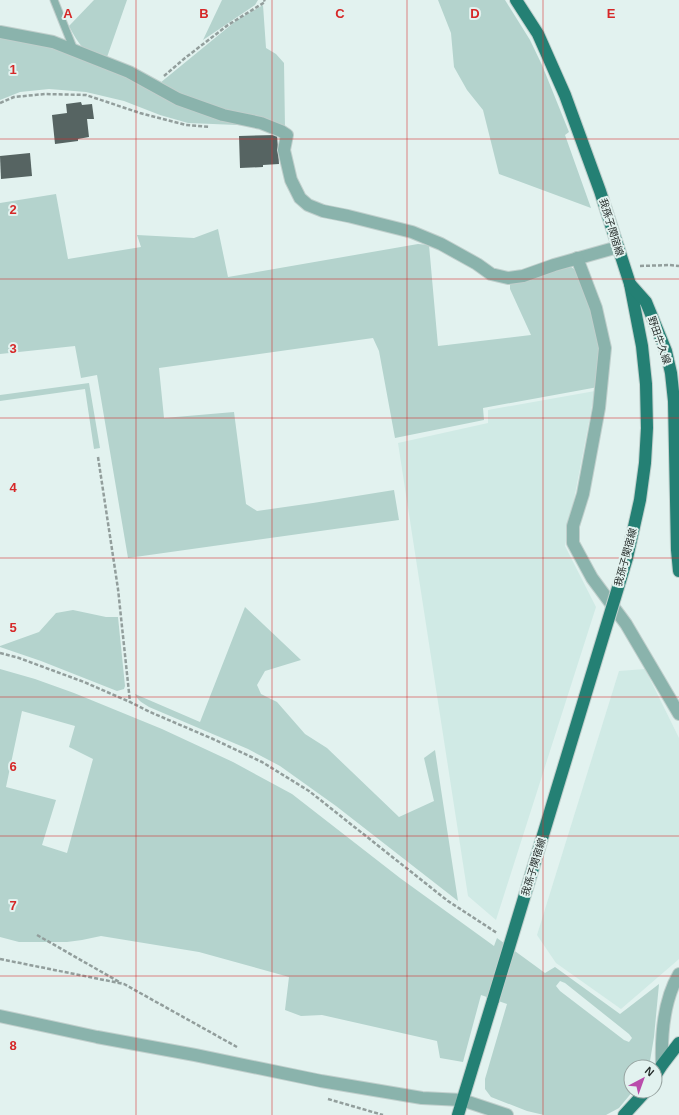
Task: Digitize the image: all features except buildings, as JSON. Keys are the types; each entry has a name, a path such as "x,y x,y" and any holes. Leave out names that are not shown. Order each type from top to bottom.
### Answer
{"main road":[{"name":"我孫子関宿線","path":"458,1115 626,558 640,500 647,428 646,384 642,346 630,284 600,191 565,95 538,34 516,0"},
{"name":"野田牛久線","path":"630,284 646,302 666,351 671,373 674,401 677,550 679,571"},
{"path":"663,1064 679,1043"},
{"path":"624,1115 639,1099"}],"street":[{"path":"0,32 54,42 129,72 178,99 223,115 261,123 281,131 287,135 284,150 291,180 300,198 308,205 323,211 354,217 412,232 441,244 477,264 491,274 508,278 523,276 554,264 618,247"},
{"path":"577,258 596,308 605,348 599,408 583,494 573,526 573,543 592,578 626,624 679,714"},
{"path":"662,1059 661,1041 669,994 679,974"},
{"path":"0,1016 97,1037 335,1083 422,1098 462,1100 507,1115"}],"lane":[{"path":"54,0 74,51"}],"path":[{"path":"153,85 228,24 265,2 264,0"},
{"path":"0,102 14,98 44,94 86,95 148,115 186,125 212,127"},
{"path":"624,266 679,266"},
{"path":"98,458 118,589 130,702"},
{"path":"0,654 19,658 84,682 262,762 309,791 448,901 498,934"},
{"path":"37,935 241,1050"},
{"path":"0,960 124,984"}],"shaded area":[{"path":"94,0 127,0 106,60 83,48 69,26"},
{"path":"222,0 258,0 255,5 203,40"},
{"path":"438,0 505,0 530,40 542,65 569,132 565,135 591,208 499,174 483,110 467,90 454,67 451,33"},
{"path":"263,5 266,48 276,54 284,63 285,128 189,100 160,83 237,20"},
{"path":"0,35 38,42 259,126 188,123 160,115 124,101 86,92 49,89 20,92 0,100"},
{"path":"56,194 68,259 141,247 137,235 194,238 218,229 228,277 418,244 429,245 438,346 531,335 510,289 510,283 571,267 577,271 592,313 601,349 598,387 483,408 484,420 395,438 379,351 373,338 159,368 164,418 234,412 246,504 257,511 394,490 399,520 128,558 97,375 81,378 75,346 0,354 0,203"},
{"path":"89,383 100,448 94,449 85,389 0,401 0,395"},
{"path":"595,391 565,546 596,607 496,920 468,896 398,443 488,423 488,410"},
{"path":"245,607 301,660 265,671 257,685 261,694 277,702 305,734 327,748 399,817 434,801 424,758 435,750 458,901 336,806 280,766 248,749 149,707 141,702 135,694 200,722"},
{"path":"73,610 106,617 118,617 125,686 124,689 117,691 41,661 0,647 39,632 56,613"},
{"path":"0,669 35,679 74,693 162,729 233,762 292,794 400,878 494,946 497,938 545,973 555,967 620,1014 659,984 650,1059 623,1059 623,1099 626,1099 619,1108 606,1115 544,1115 527,1111 491,1097 485,1089 485,1079 507,1004 481,995 463,1062 440,1058 437,1041 322,1015 301,1016 285,1010 289,977 199,952 101,936 67,942 19,942 0,937","holes":["22,711 75,726 69,747 93,759 67,853 42,845 56,800 6,787","560,981 565,983 629,1034 632,1038 629,1042 624,1040 560,991 556,986"]},
{"path":"645,669 679,738 679,959 621,1009 556,963 537,935 619,671"}]}
